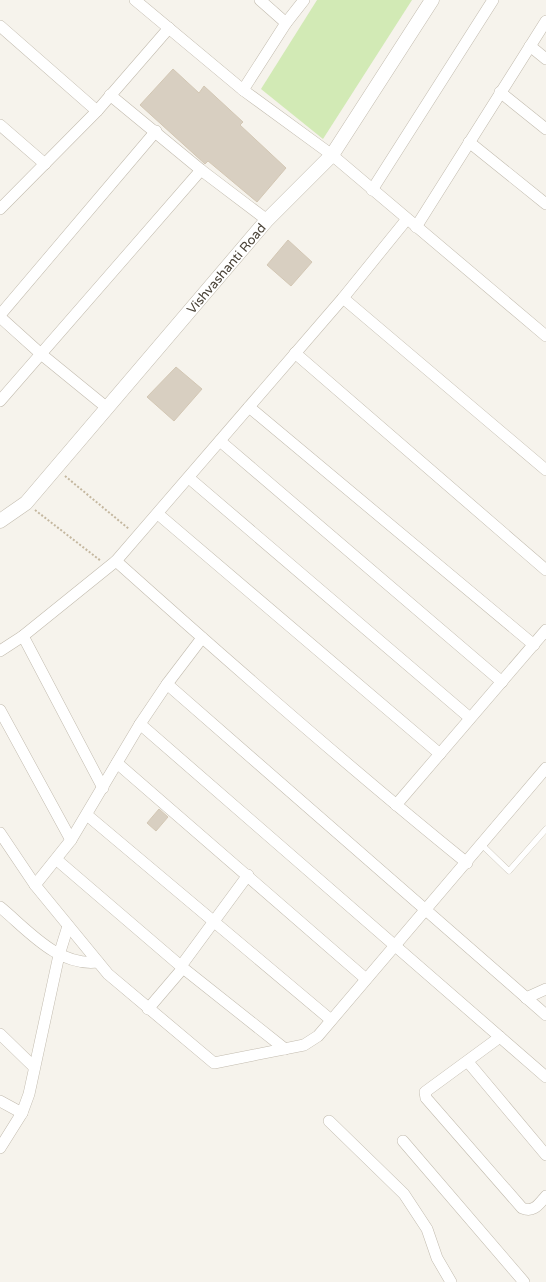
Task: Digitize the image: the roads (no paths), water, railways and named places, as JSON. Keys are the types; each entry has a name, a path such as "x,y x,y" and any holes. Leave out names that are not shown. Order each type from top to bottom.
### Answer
{"street":[{"path":"136,0 243,90 332,156 546,336"},
{"path":"260,0 286,23"},
{"path":"243,90 286,23 304,0"},
{"name":"Vishvashanti Road","path":"0,521 26,503 267,220 332,156 432,0"},
{"path":"372,190 493,0"},
{"path":"416,227 546,21"},
{"path":"0,26 97,111"},
{"path":"0,209 97,111 169,28"},
{"path":"530,46 546,59"},
{"path":"500,92 546,129"},
{"path":"110,95 156,131 201,170 267,220"},
{"path":"0,125 45,164"},
{"path":"106,408 0,316 156,131"},
{"path":"469,142 546,204"},
{"path":"0,401 201,170"},
{"path":"0,651 24,636 113,564 158,514 343,298 407,219"},
{"path":"343,298 546,470"},
{"path":"295,353 546,570"},
{"path":"249,407 534,645"},
{"path":"220,441 502,682"},
{"path":"188,478 470,718"},
{"path":"158,514 440,754"},
{"path":"113,564 202,638 396,805 467,863"},
{"path":"396,805 546,630"},
{"path":"24,636 103,788"},
{"path":"35,886 57,860 71,840 140,724 167,684 202,638"},
{"path":"167,684 546,1015"},
{"path":"0,710 71,840"},
{"path":"140,724 546,1077"},
{"path":"116,763 248,875 366,979"},
{"path":"0,833 35,886 108,974 214,1063 304,1045 318,1036 394,945 467,863 546,768"},
{"path":"87,814 331,1020"},
{"path":"57,860 182,967 285,1049"},
{"path":"148,1009 182,967 248,875"},
{"path":"0,907 59,955 81,963 98,962"},
{"path":"0,1148 22,1114 30,1094 34,1067 59,955 68,926"},
{"path":"526,998 546,989"},
{"path":"0,1034 34,1067"},
{"path":"500,1037 468,1062 425,1092 426,1098 522,1208 528,1210 533,1209 546,1196"},
{"path":"468,1062 546,1155"},
{"path":"0,1101 22,1114"},
{"path":"329,1121 404,1194 427,1229 437,1258 451,1282"},
{"path":"403,1141 524,1282"}],"lane":[{"path":"482,845 509,871 546,829"}]}
